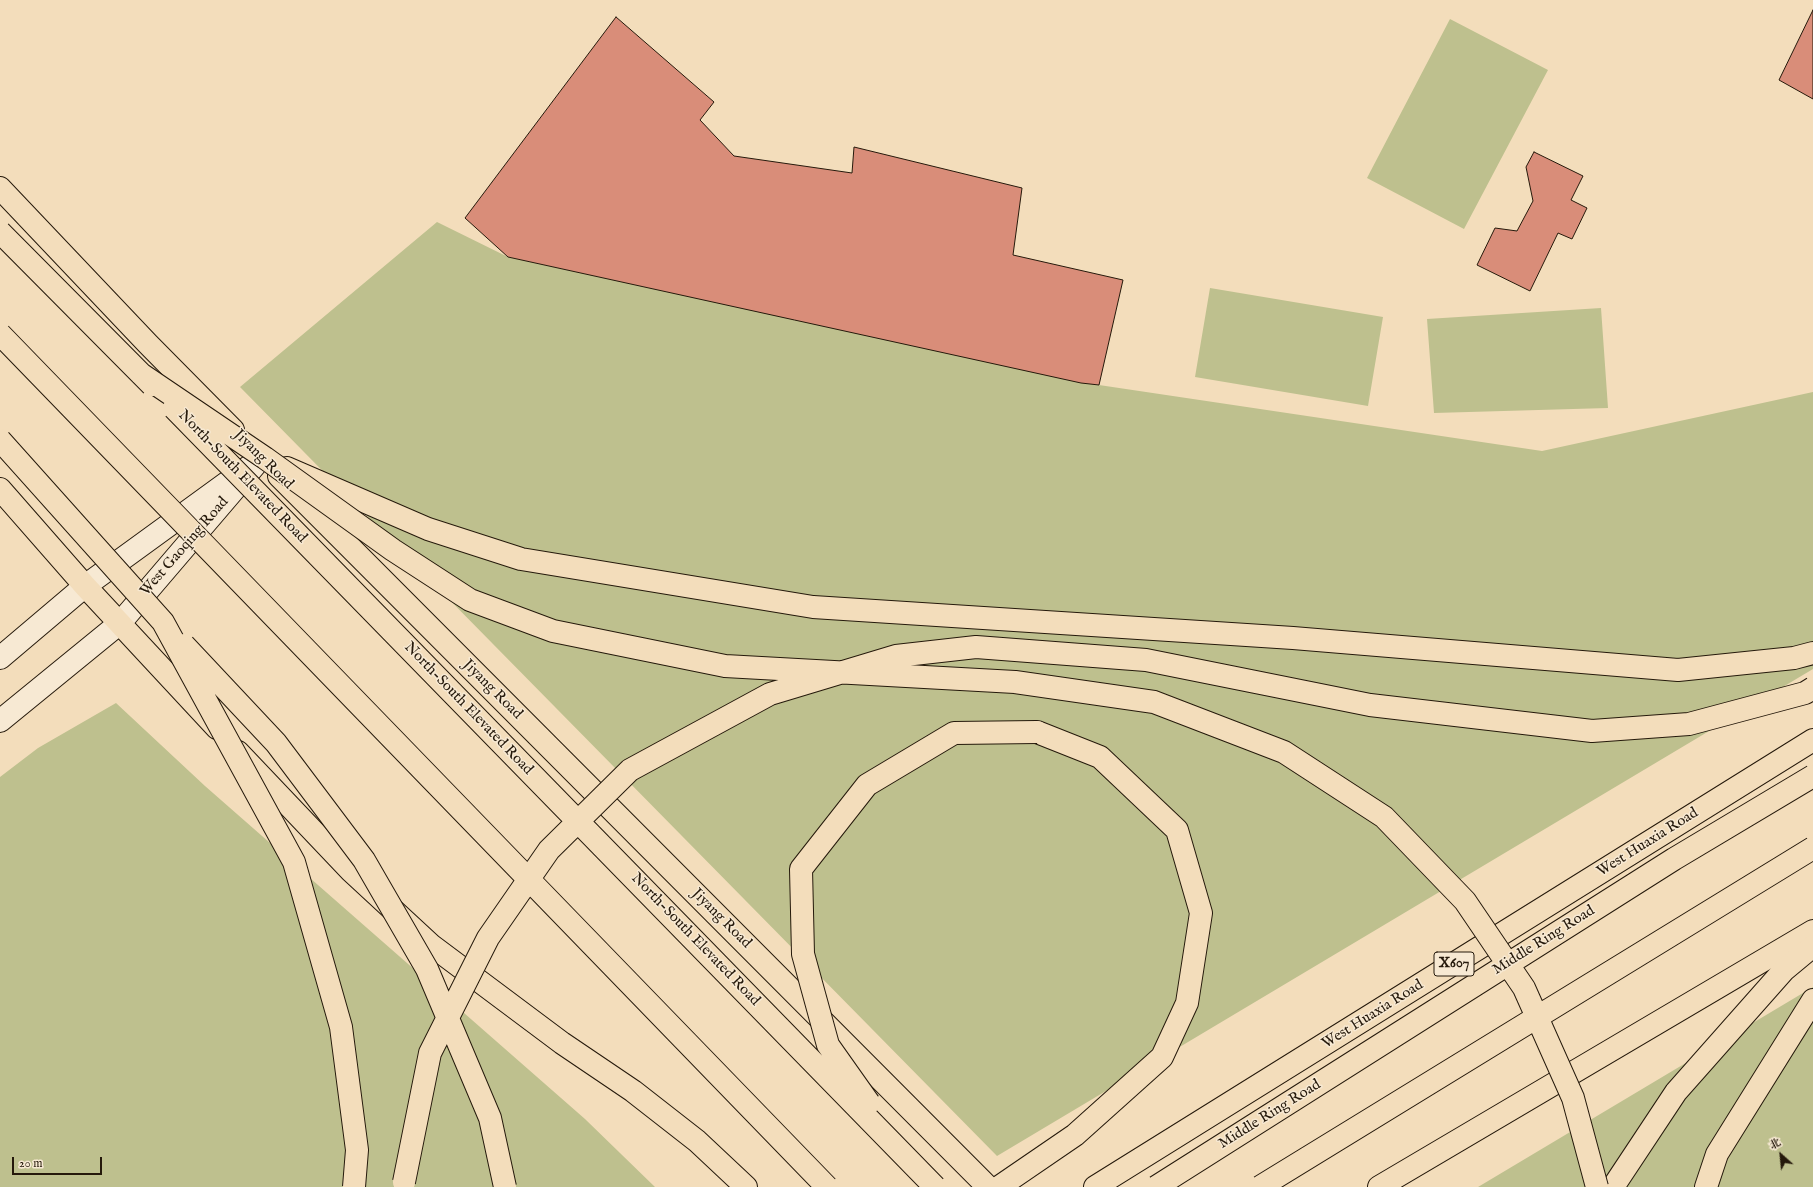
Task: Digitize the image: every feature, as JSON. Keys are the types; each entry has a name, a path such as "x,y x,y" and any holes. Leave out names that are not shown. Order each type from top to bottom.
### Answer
{"main road":[{"name":"Jiyang Road","path":"0,188 148,344 988,1187"},
{"name":"North-South Elevated Road","path":"0,232 141,374 935,1187"},
{"path":"0,334 827,1187"},
{"path":"141,374 393,550 470,600 553,631 725,666 1015,682 1154,702 1284,752 1384,817 1465,901 1524,988 1573,1098 1597,1187"},
{"path":"0,440 163,622 276,743 364,860 427,969 490,1118 505,1187"},
{"path":"263,458 428,530 520,559 813,607 1293,638 1678,670 1794,658 1813,653"},
{"path":"0,489 85,586 279,796 351,871 431,945 562,1043 633,1091 697,1141 746,1187"},
{"path":"163,622 294,862 341,1027 357,1150 354,1187"},
{"path":"404,1187 430,1053 488,938 549,850 630,770 770,694 896,656 976,647 1146,660 1370,705 1592,732 1689,724 1805,692 1813,688"},
{"path":"908,1158 828,1045 803,954 801,869 866,786 954,733 1037,732 1100,757 1177,830 1201,913 1187,1003 1162,1057 1075,1135 999,1187"},
{"name":"West Huaxia Road","path":"1095,1187 1813,740"},
{"name":"Middle Ring Road","path":"1156,1187 1674,859 1813,776"},
{"path":"1260,1187 1813,848"},
{"path":"1379,1187 1813,931"},
{"path":"1613,1187 1676,1092 1784,970 1813,946"},
{"path":"1706,1187 1717,1154 1813,1000"}],"street":[{"name":"West Gaoqing Road","path":"0,658 85,586 263,458"},
{"name":"West Gaoqing Road","path":"0,722 120,623 263,458"}],"green space":[{"path":"1450,19 1548,70 1464,229 1367,178"},
{"path":"437,222 508,257 1099,385 1542,451 1813,392 1813,669 997,1156 240,387"},
{"path":"1210,288 1383,317 1368,406 1195,377"},
{"path":"1601,308 1608,408 1434,413 1427,319"},
{"path":"116,703 205,786 585,1119 655,1187 0,1187 0,777 38,748"},
{"path":"1813,987 1813,1187 1478,1187"}],"building":[{"path":"1813,10 1813,99 1779,80"},
{"path":"616,17 714,102 700,120 734,156 852,173 854,147 1022,188 1013,255 1123,280 1099,385 1081,383 508,257 465,218"},
{"path":"1534,152 1583,176 1571,200 1587,208 1572,239 1558,233 1530,291 1477,265 1495,228 1517,231 1533,201 1526,167"}]}
